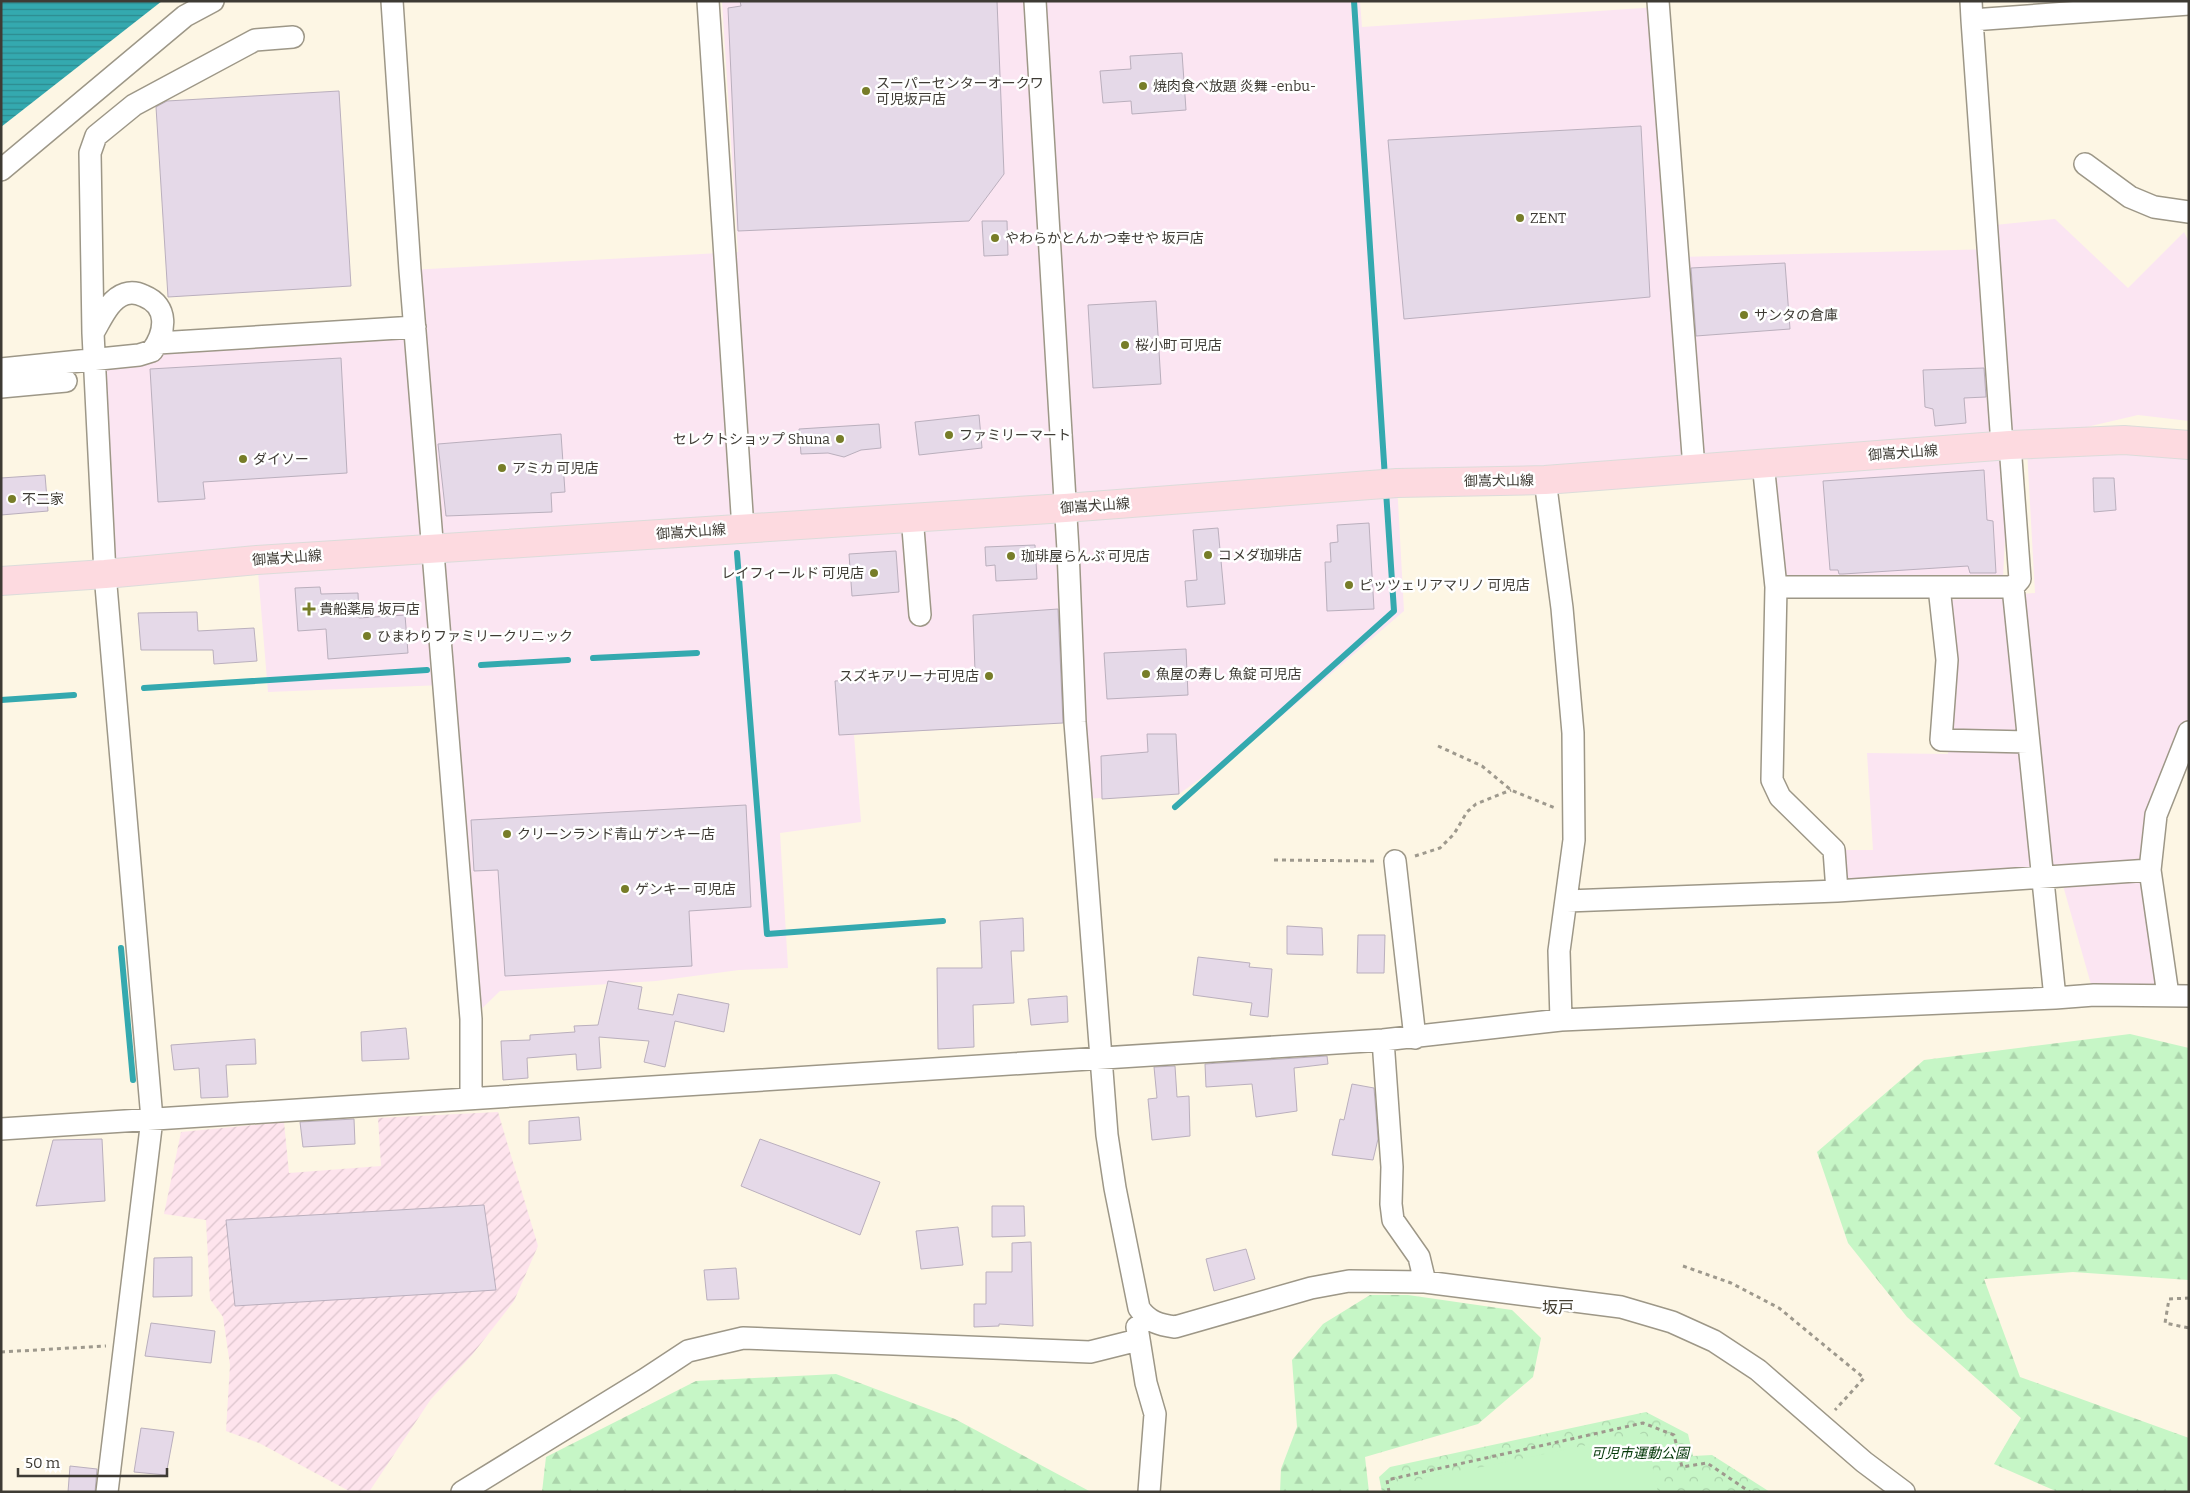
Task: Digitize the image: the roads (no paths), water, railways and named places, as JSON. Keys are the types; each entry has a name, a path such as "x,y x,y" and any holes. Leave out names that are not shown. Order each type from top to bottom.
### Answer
{"main road":[{"name":"御嵩犬山線","path":"1,581 105,574 257,560 743,529 912,516 1065,508 1386,484 1545,480 2006,445 2124,440 2189,445"}],"street":[{"path":"1,170 185,16 213,1"},
{"path":"392,1 432,549 471,1018 471,1098"},
{"path":"708,1 743,529"},
{"path":"1035,1 1065,508 1075,722 1107,1135 1115,1188 1136,1296 1144,1316 1160,1325 1175,1327 1311,1288 1349,1281 1425,1282 1622,1307 1672,1322 1714,1341 1758,1370 1864,1462 1904,1492"},
{"path":"1658,1 1694,468"},
{"path":"2055,998 2013,587 2020,579 2006,445 1971,10 2189,4"},
{"path":"107,1492 152,1119 105,574 93,333 90,153 96,136 134,105 255,40 293,37"},
{"path":"2085,164 2130,197 2154,207 2189,212"},
{"path":"1,369 139,355 152,350 158,343 163,331 160,309 156,302 136,293 124,294 107,309 93,333"},
{"path":"158,343 415,327"},
{"path":"1,387 66,381"},
{"path":"1763,463 1776,586 1772,780 1780,797 1834,850 1837,890"},
{"path":"1545,480 1562,608 1573,733 1574,840 1560,951 1561,1020"},
{"path":"912,516 920,615"},
{"path":"1776,586 2013,587"},
{"path":"1939,587 1947,660 1941,740 2028,742"},
{"path":"1,1129 1415,1038 1561,1020 2094,995 2178,996 2150,870 2156,815 2189,732"},
{"path":"1394,862 1415,1038"},
{"path":"1567,901 1837,890 2150,870"},
{"path":"1383,1040 1392,1167 1392,1220 1419,1257 1425,1282"},
{"path":"1144,1316 1136,1326 1146,1383 1155,1414 1149,1492"},
{"path":"462,1492 688,1351 743,1338 1090,1352 1138,1340"}],"water":[{"path":"1,1 162,1 1,127"}],"waterway":[{"path":"1354,1 1385,478"},
{"path":"1175,807 1394,611 1386,491"},
{"path":"737,553 767,934 943,921"},
{"path":"593,658 697,653"},
{"path":"481,665 568,660"},
{"path":"144,688 427,670"},
{"path":"1,700 74,695"},
{"path":"121,948 133,1080"}],"place":[{"name":"焼肉食べ放題 炎舞 ‐enbu‐","path":"1143,86"},
{"name":"スーパーセンターオークワ 可児坂戸店","path":"866,91"},
{"name":"ZENT","path":"1520,218"},
{"name":"やわらかとんかつ幸せや 坂戸店","path":"995,238"},
{"name":"サンタの倉庫","path":"1744,315"},
{"name":"桜小町 可児店","path":"1125,345"},
{"name":"ファミリーマート","path":"949,435"},
{"name":"セレクトショップ Shuna","path":"840,439"},
{"name":"ダイソー","path":"243,459"},
{"name":"アミカ 可児店","path":"502,468"},
{"name":"不二家","path":"12,499"},
{"name":"コメダ珈琲店","path":"1208,555"},
{"name":"珈琲屋らんぷ 可児店","path":"1011,556"},
{"name":"レイフィールド 可児店","path":"874,573"},
{"name":"ピッツェリアマリノ 可児店","path":"1349,585"},
{"name":"貴船薬局 坂戸店","path":"309,609"},
{"name":"ひまわりファミリークリニック","path":"367,636"},
{"name":"魚屋の寿し 魚錠 可児店","path":"1146,674"},
{"name":"スズキアリーナ可児店","path":"989,676"},
{"name":"クリーンランド青山 ゲンキー店","path":"507,834"},
{"name":"ゲンキー 可児店","path":"625,889"}],"district":[{"name":"坂戸","path":"1558,1307"}],"park label":[{"name":"可児市運動公園","path":"1640,1453"}]}
